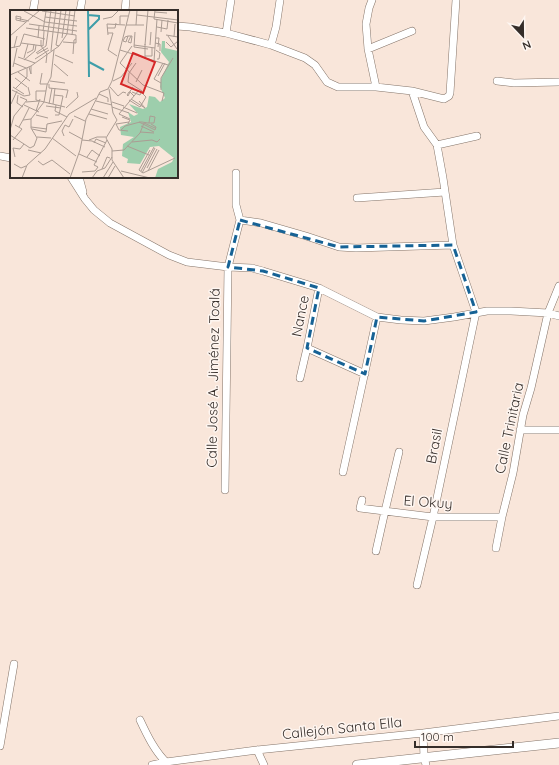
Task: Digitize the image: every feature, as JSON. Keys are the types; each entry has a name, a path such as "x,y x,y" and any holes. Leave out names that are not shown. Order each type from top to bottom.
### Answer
{"street":[{"path":"33,10 35,0"},
{"path":"80,10 82,0"},
{"path":"125,10 126,0"},
{"path":"226,33 231,0"},
{"path":"271,45 276,27 280,0"},
{"path":"372,0 366,24 368,49 376,87"},
{"path":"178,26 226,33 271,45 305,58 315,66 327,82 338,87 376,87 412,91 444,99 449,96 450,93 456,0"},
{"path":"368,49 412,32"},
{"path":"497,81 514,83 559,82"},
{"path":"412,91 424,127 437,145 453,245 476,312"},
{"path":"437,145 478,136"},
{"path":"0,156 10,158"},
{"path":"236,172 236,205 240,220 261,223 291,231 339,247 356,248 453,245"},
{"path":"72,178 94,210 110,223 187,262 228,267 252,268 263,271 319,288 377,317 424,321 487,311 548,313 559,316"},
{"path":"79,178 85,199"},
{"path":"358,198 445,192"},
{"name":"Calle José A. Jiménez Toalá","path":"225,490 228,267 240,220"},
{"name":"Calle Trinitaria","path":"496,548 513,472 523,415 531,388 548,313 559,286"},
{"name":"Nance","path":"300,378 319,288"},
{"name":"Brasil","path":"418,585 476,312"},
{"path":"343,472 377,317"},
{"path":"307,348 365,374"},
{"path":"520,430 559,430"},
{"path":"376,551 399,452"},
{"name":"El Okuy","path":"362,500 360,508 433,517 502,517"},
{"path":"0,746 14,664"},
{"name":"Callejón Santa Ella","path":"152,765 257,750 423,733 559,716"},
{"path":"140,720 157,752 168,763"},
{"path":"423,733 425,761"},
{"path":"357,765 425,761 559,743"},
{"path":"257,750 264,765"}],"highlighted area":[{"path":"240,220 339,247 453,245 476,312 424,321 377,317 365,374 307,348 319,288 263,271 228,267"}]}
